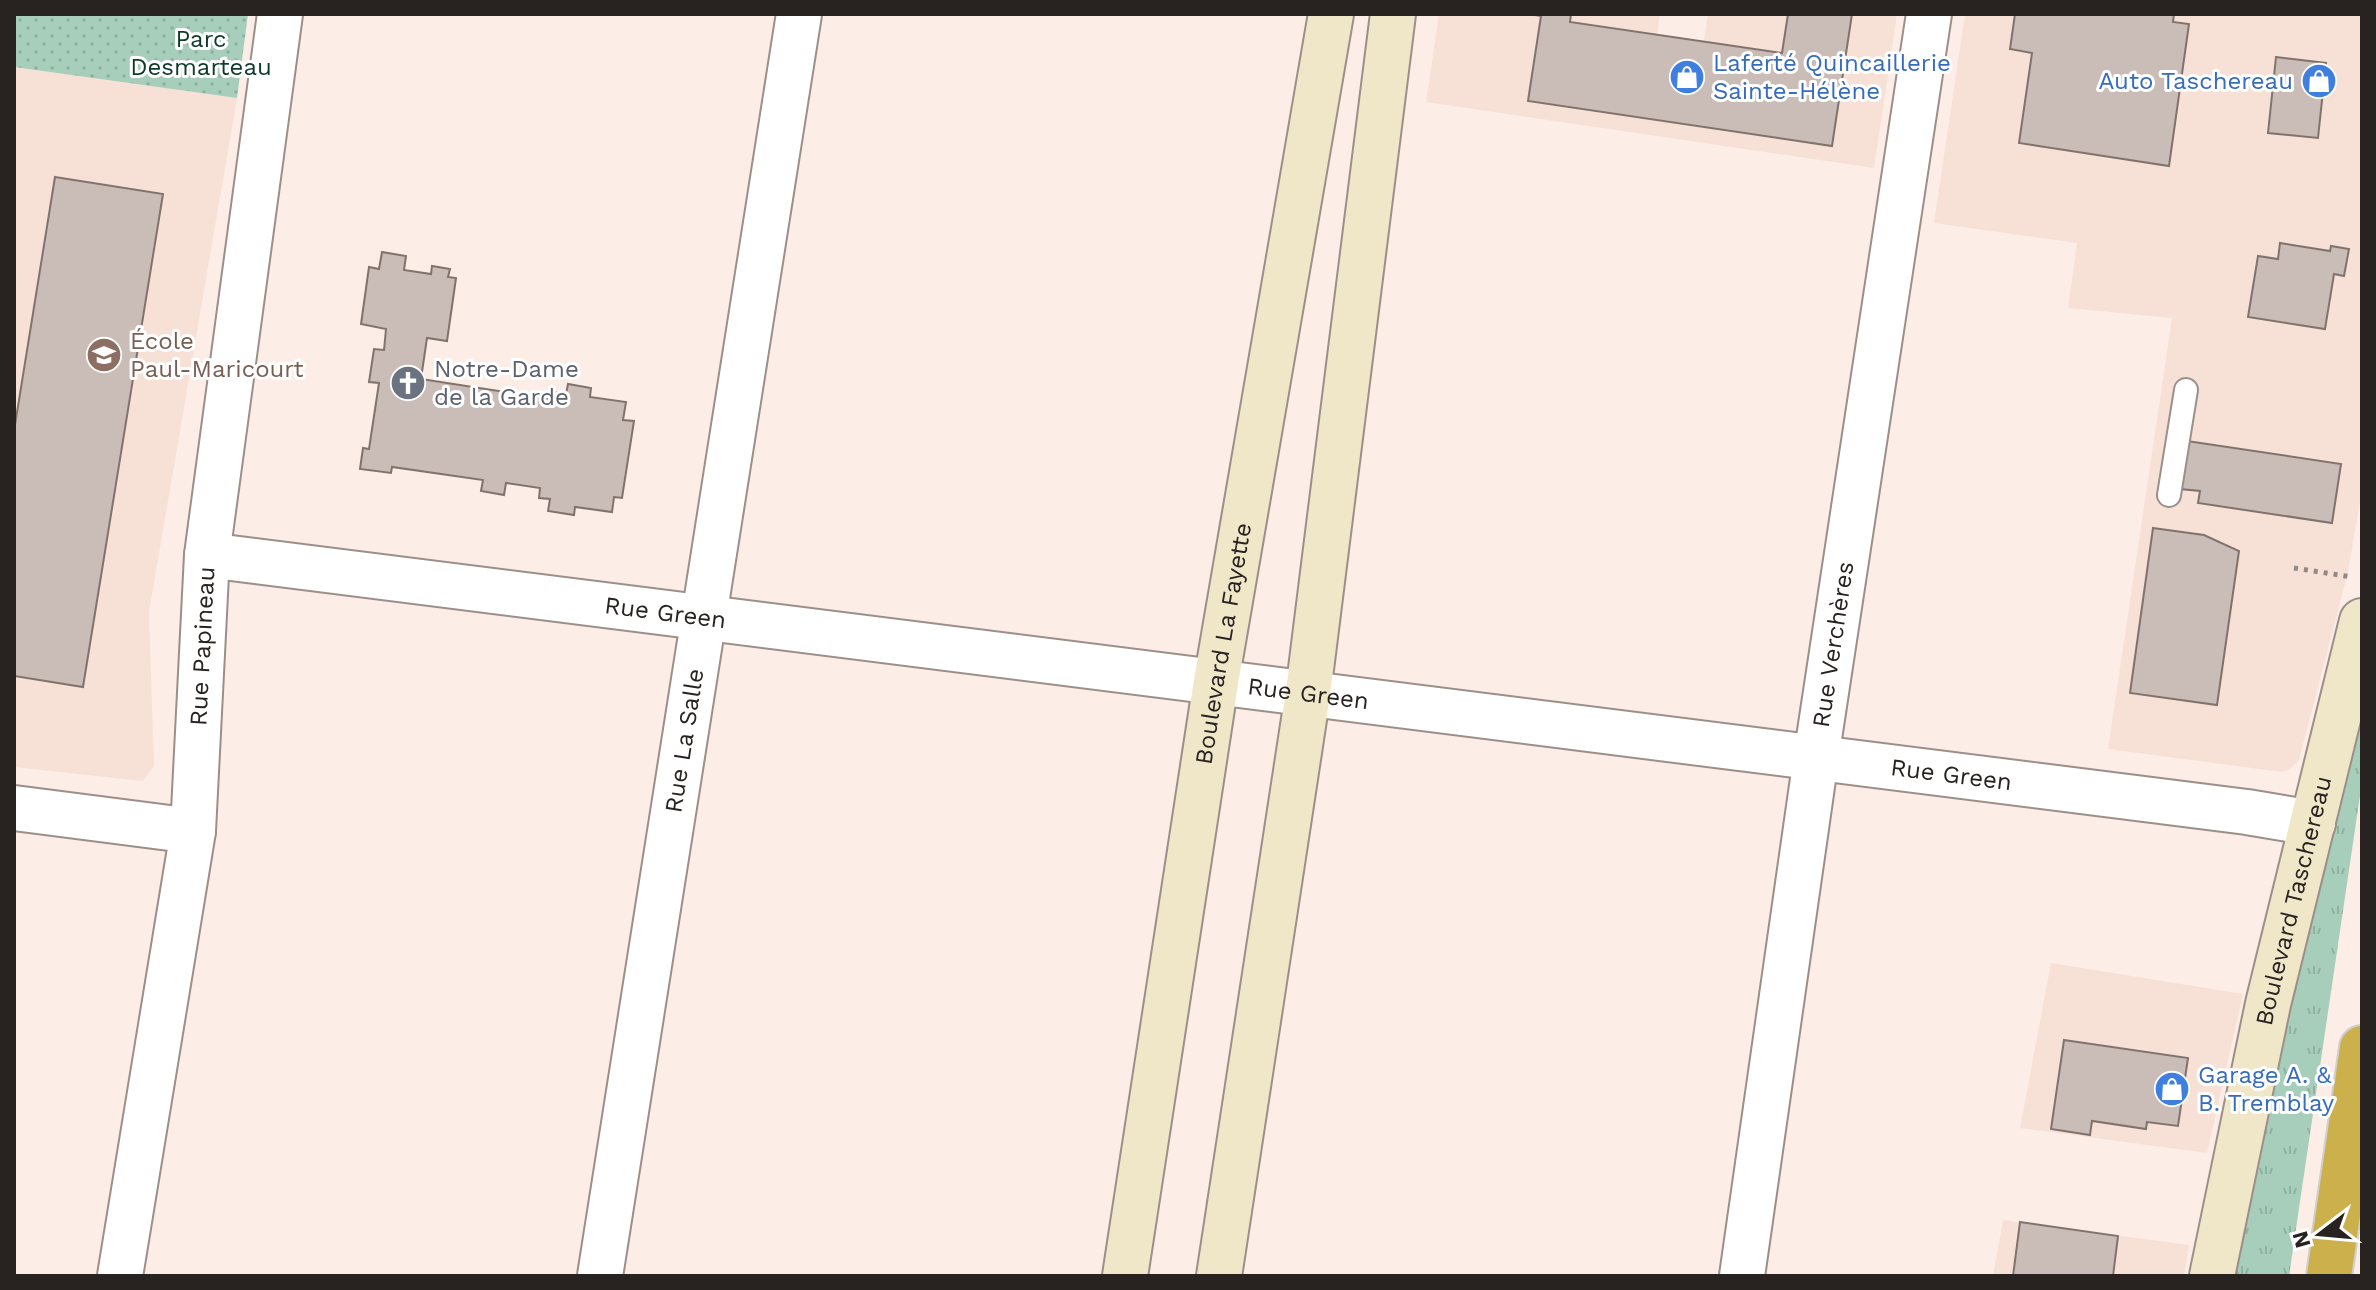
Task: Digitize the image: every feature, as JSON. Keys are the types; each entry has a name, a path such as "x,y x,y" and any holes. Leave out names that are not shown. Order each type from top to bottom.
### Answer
{"highway":[{"path":"2329,1276 2362,1048"}],"street":[{"name":"Rue Papineau","path":"120,1276 193,831 207,555 280,14"},
{"name":"Rue La Salle","path":"600,1276 799,14"},
{"name":"Boulevard La Fayette","path":"1125,1276 1216,682 1331,14"},
{"path":"1219,1276 1308,693 1393,14"},
{"name":"Rue Verchères","path":"1742,1276 1816,758 1929,14"},
{"name":"Rue Green","path":"207,555 2247,812 2313,823"},
{"name":"Boulevard Taschereau","path":"2212,1276 2268,1004 2362,621"},
{"path":"14,808 193,831"}],"lane":[{"path":"2169,495 2186,390"}],"path":[{"path":"2294,568 2352,577"}],"shaded area":[{"path":"1439,14 1660,14 1657,35 1704,41 1708,14 1897,14 1874,168 1426,102"},
{"path":"1965,14 2362,14 2362,490 2348,572 2299,760 2289,770 2282,772 2108,749 2172,318 2068,308 2077,243 1934,223"},
{"name":"École Paul-Maricourt","path":"14,67 237,98 149,612 154,766 143,781 14,767"},
{"path":"2051,963 2243,994 2207,1153 2020,1128"},
{"path":"2003,1220 2189,1245 2184,1276 1993,1276"}],"green space":[{"name":"Parc Desmarteau","path":"14,14 248,14 237,98 14,67"},
{"path":"2362,717 2362,782 2289,1276 2235,1276 2294,995"}],"building":[{"name":"Laferté Quincaillerie Sainte-Hélène","path":"1529,14 1571,14 1570,22 1782,53 1788,14 1852,14 1832,146 1528,101 1541,16"},
{"path":"2015,14 2174,14 2173,22 2189,24 2169,166 2019,143 2032,53 2010,49"},
{"path":"2276,57 2326,63 2318,138 2268,133"},
{"path":"55,177 163,194 83,687 14,676 14,431"},
{"path":"2280,243 2330,251 2331,246 2349,249 2344,276 2334,274 2325,329 2248,317 2258,256 2278,259"},
{"name":"Notre-Dame de la Garde","path":"382,252 406,256 404,270 431,274 432,266 450,269 448,277 456,278 447,341 427,338 422,372 409,370 408,377 551,399 552,392 566,394 568,384 591,388 590,397 626,402 623,420 634,421 622,498 614,497 612,512 575,507 574,515 548,511 550,499 539,498 540,488 506,483 504,495 481,491 483,480 392,467 391,473 360,469 363,448 369,449 379,383 369,382 374,349 384,350 386,329 361,324 369,267 379,269"},
{"path":"2187,441 2341,464 2332,523 2198,503 2200,491 2180,489"},
{"path":"2153,528 2204,535 2239,551 2217,705 2130,693"},
{"path":"2064,1040 2188,1058 2178,1126 2147,1122 2146,1129 2092,1121 2090,1135 2051,1129"},
{"path":"2020,1222 2118,1236 2113,1276 2013,1276"}],"place":[{"name":"Laferté Quincaillerie Sainte-Hélène","path":"1687,77"},
{"name":"Auto Taschereau","path":"2319,81"},
{"name":"École Paul-Maricourt","path":"104,355"},
{"name":"Notre-Dame de la Garde","path":"408,383"},
{"name":"Garage A. & B. Tremblay","path":"2172,1089"}]}
